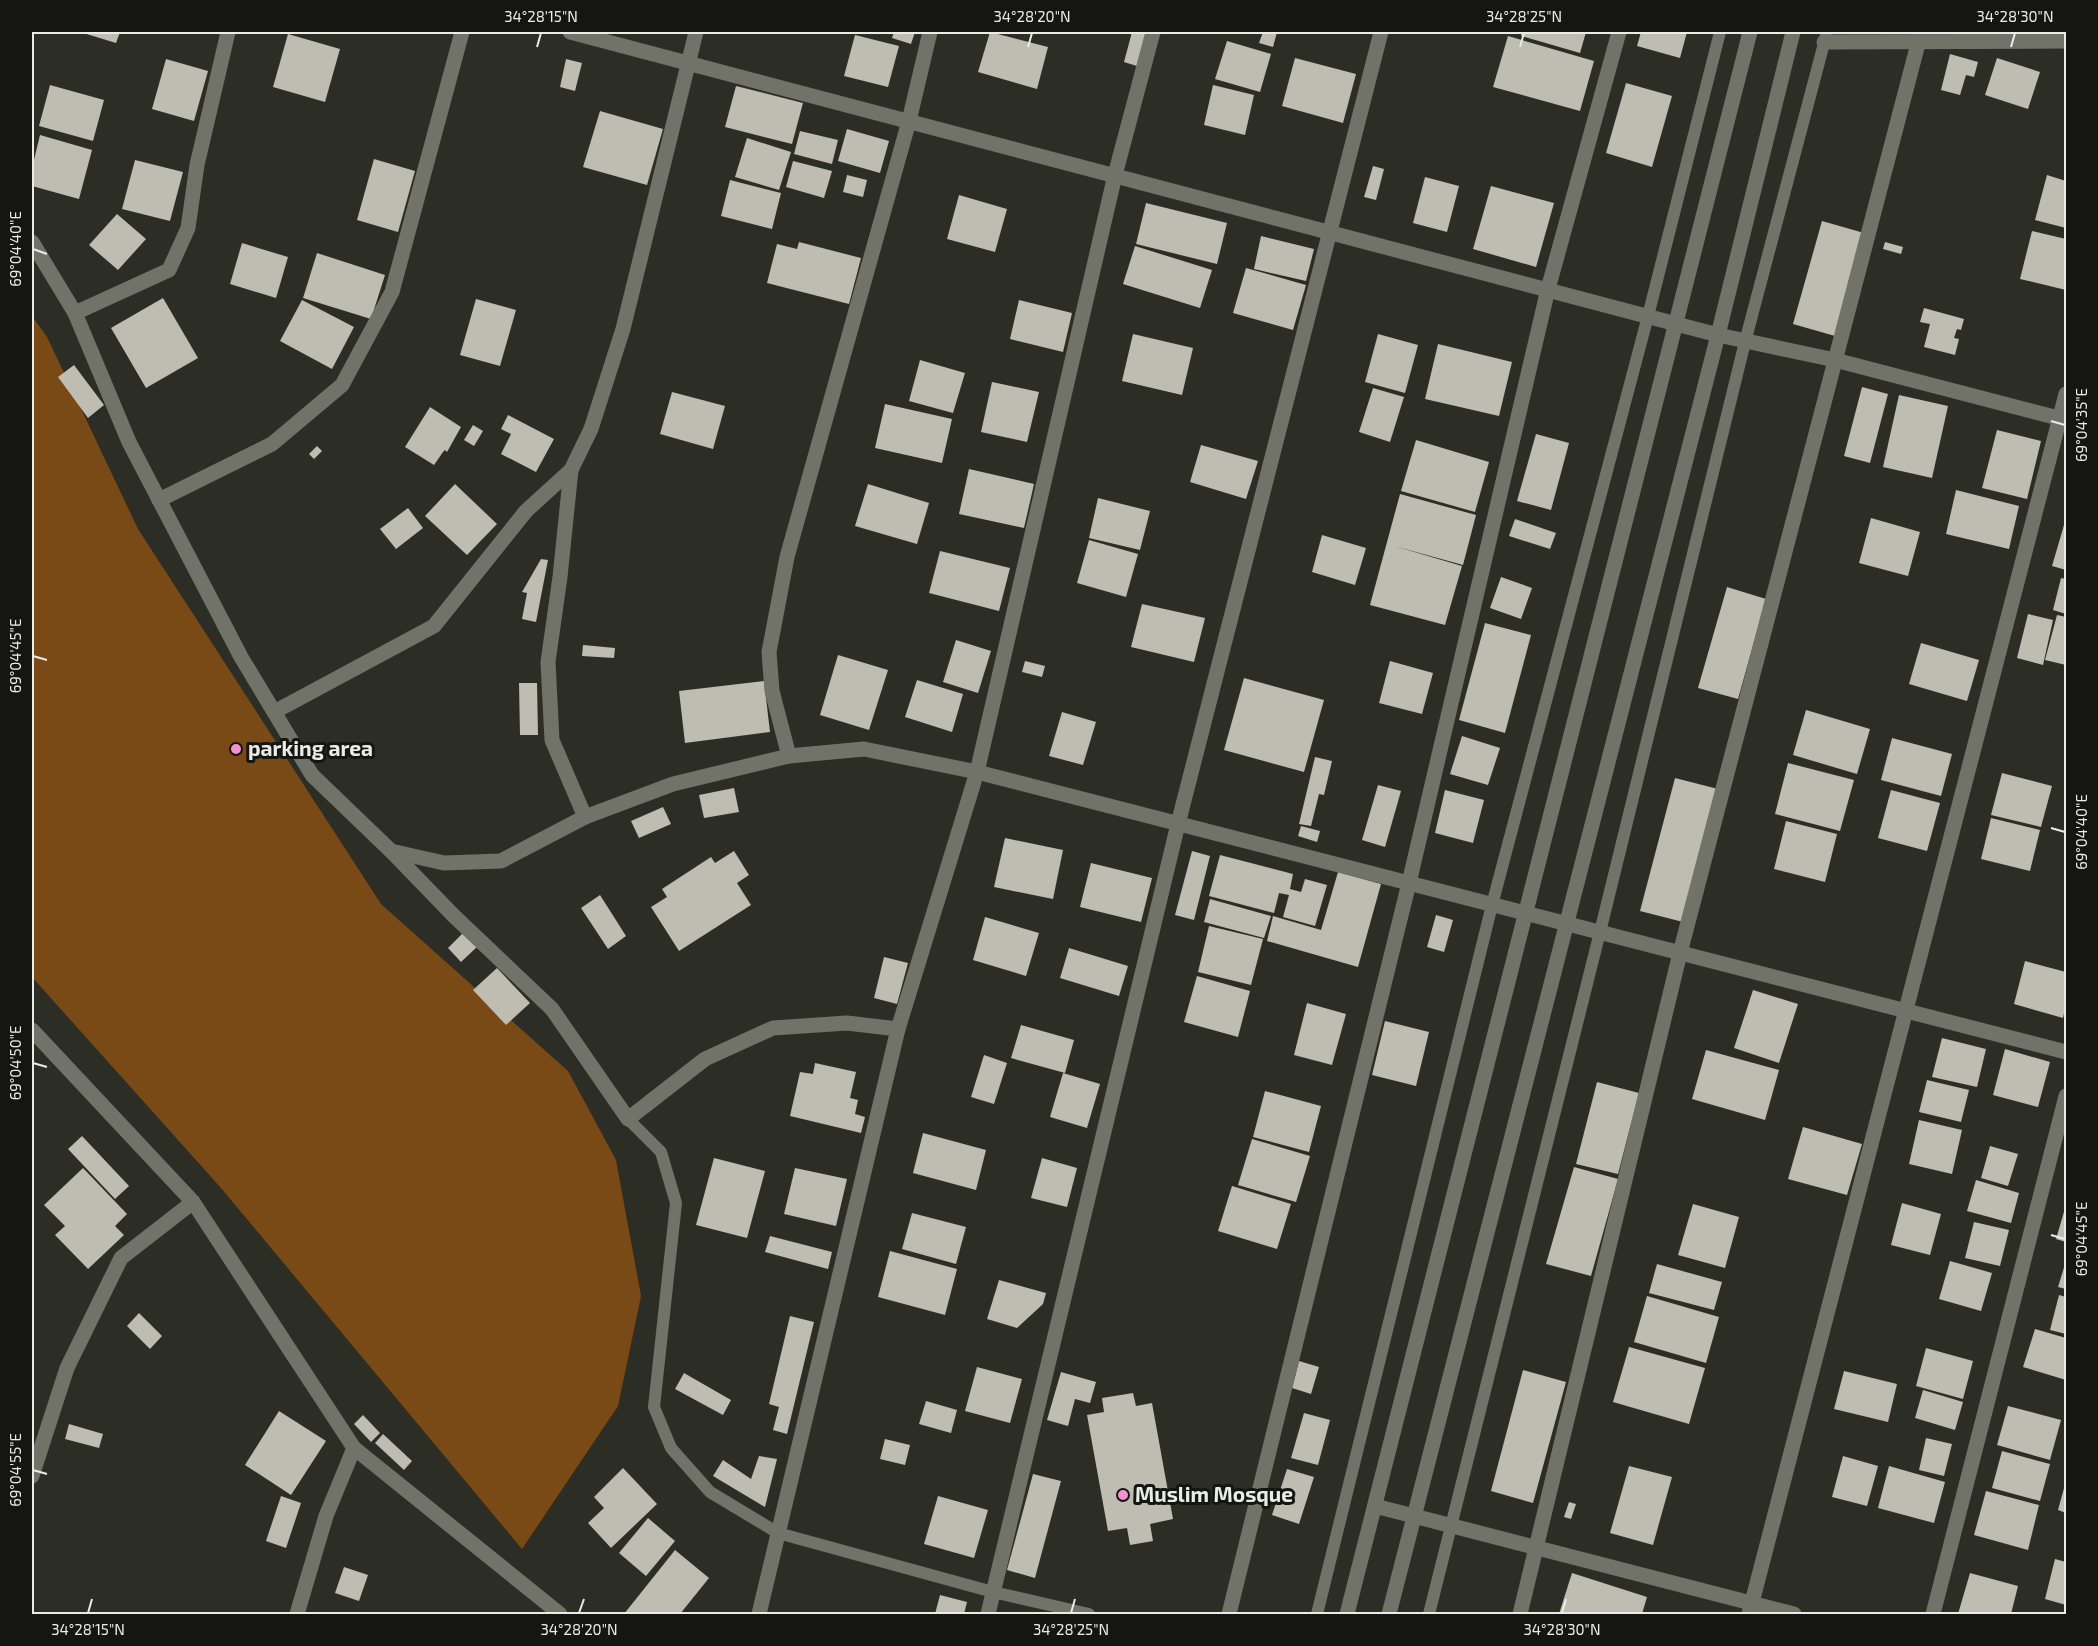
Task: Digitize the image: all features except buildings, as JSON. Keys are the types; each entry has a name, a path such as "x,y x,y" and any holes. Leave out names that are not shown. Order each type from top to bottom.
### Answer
{"street":[{"path":"75,313 169,270 188,228 196,165 228,32"},
{"path":"159,500 272,444 342,385 392,292 462,32"},
{"path":"570,32 1745,342 1835,360 2063,419"},
{"path":"585,817 552,740 548,662 560,577 571,470 591,429 623,329 696,32"},
{"path":"789,756 772,691 769,651 787,556 909,121 930,32"},
{"path":"759,1614 898,1029 977,772 1115,175 1153,32"},
{"path":"988,1614 1178,824 1381,32"},
{"path":"1228,1614 1409,883 1548,289 1619,32"},
{"path":"1347,1614 1750,32"},
{"path":"1389,1614 1794,32"},
{"path":"1825,37 2067,41"},
{"path":"1520,1614 1680,953 1919,40"},
{"path":"32,242 75,313 129,442 241,657 312,775 454,916 552,1009 628,1119 705,1059 772,1028 847,1023 898,1029"},
{"path":"1750,1609 2063,419 2067,394"},
{"path":"274,712 434,626 526,511 571,470"},
{"path":"391,851 444,862 501,861 585,817 672,784 789,756 864,749 977,772 2067,1052"},
{"path":"32,1030 193,1202 354,1448 561,1614"},
{"path":"1933,1614 2067,1096"},
{"path":"32,1476 67,1368 121,1258 193,1202"},
{"path":"297,1614 326,1516 354,1448"},
{"path":"1376,1506 1537,1548 1750,1609 1794,1614"}],"lane":[{"path":"1317,1614 1492,905 1648,316 1720,32"},
{"path":"1428,1614 1452,1526 1745,342 1825,37"},
{"path":"628,1119 661,1152 676,1203 654,1407 671,1449 710,1492 778,1533 993,1592 1089,1614"}],"shaded area":[{"path":"32,316 47,337 138,529 381,904 568,1071 616,1160 641,1296 618,1406 522,1549 221,1188 32,977"}],"place":[{"name":"parking area","path":"236,749"},
{"name":"Muslim Mosque","path":"1123,1495"}]}
